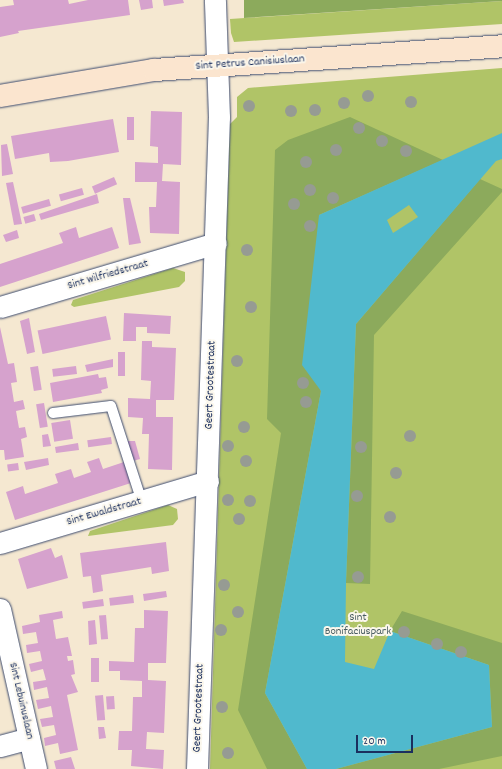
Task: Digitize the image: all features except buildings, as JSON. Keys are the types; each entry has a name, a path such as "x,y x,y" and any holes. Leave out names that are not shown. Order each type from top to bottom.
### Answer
{"main road":[{"name":"Sint Petrus Canisiuslaan","path":"0,96 154,70 502,46"}],"street":[{"name":"Geert Grootestraat","path":"197,769 216,243 218,65 215,0"},
{"name":"Sint Wilfriedstraat","path":"0,307 216,243"},
{"name":"Sint Ewaldstraat","path":"0,543 142,502 208,481"},
{"name":"Sint Lebuinuslaan","path":"0,610 36,769"},
{"path":"0,746 29,738"}],"lane":[{"path":"53,413 111,406 142,502"}],"green space":[{"path":"244,0 502,0 502,1 244,18"},
{"path":"502,1 502,24 234,42 231,33 230,19"},
{"name":"Sint Bonifaciuspark","path":"502,68 502,769 210,769 230,124 237,117 237,97 248,88"},
{"path":"350,117 443,160 319,215 318,384 321,391 265,693 307,769 267,769 238,710 281,433 267,419 275,150 288,140"},
{"path":"480,179 502,189 502,192 374,335 370,584 346,583 356,324"},
{"path":"173,268 185,272 185,281 179,287 74,307 71,305 73,300"},
{"path":"168,505 177,509 178,519 173,525 88,536 90,531"},
{"path":"402,611 502,643 502,756 439,769 336,769 492,727 489,665 390,631"}],"water":[{"path":"502,133 502,159 496,161 356,324 346,583 345,662 374,669 390,631 489,665 492,727 336,769 307,769 265,693 321,391 302,365 319,215","holes":["409,205 418,217 393,233 387,220"]}]}
